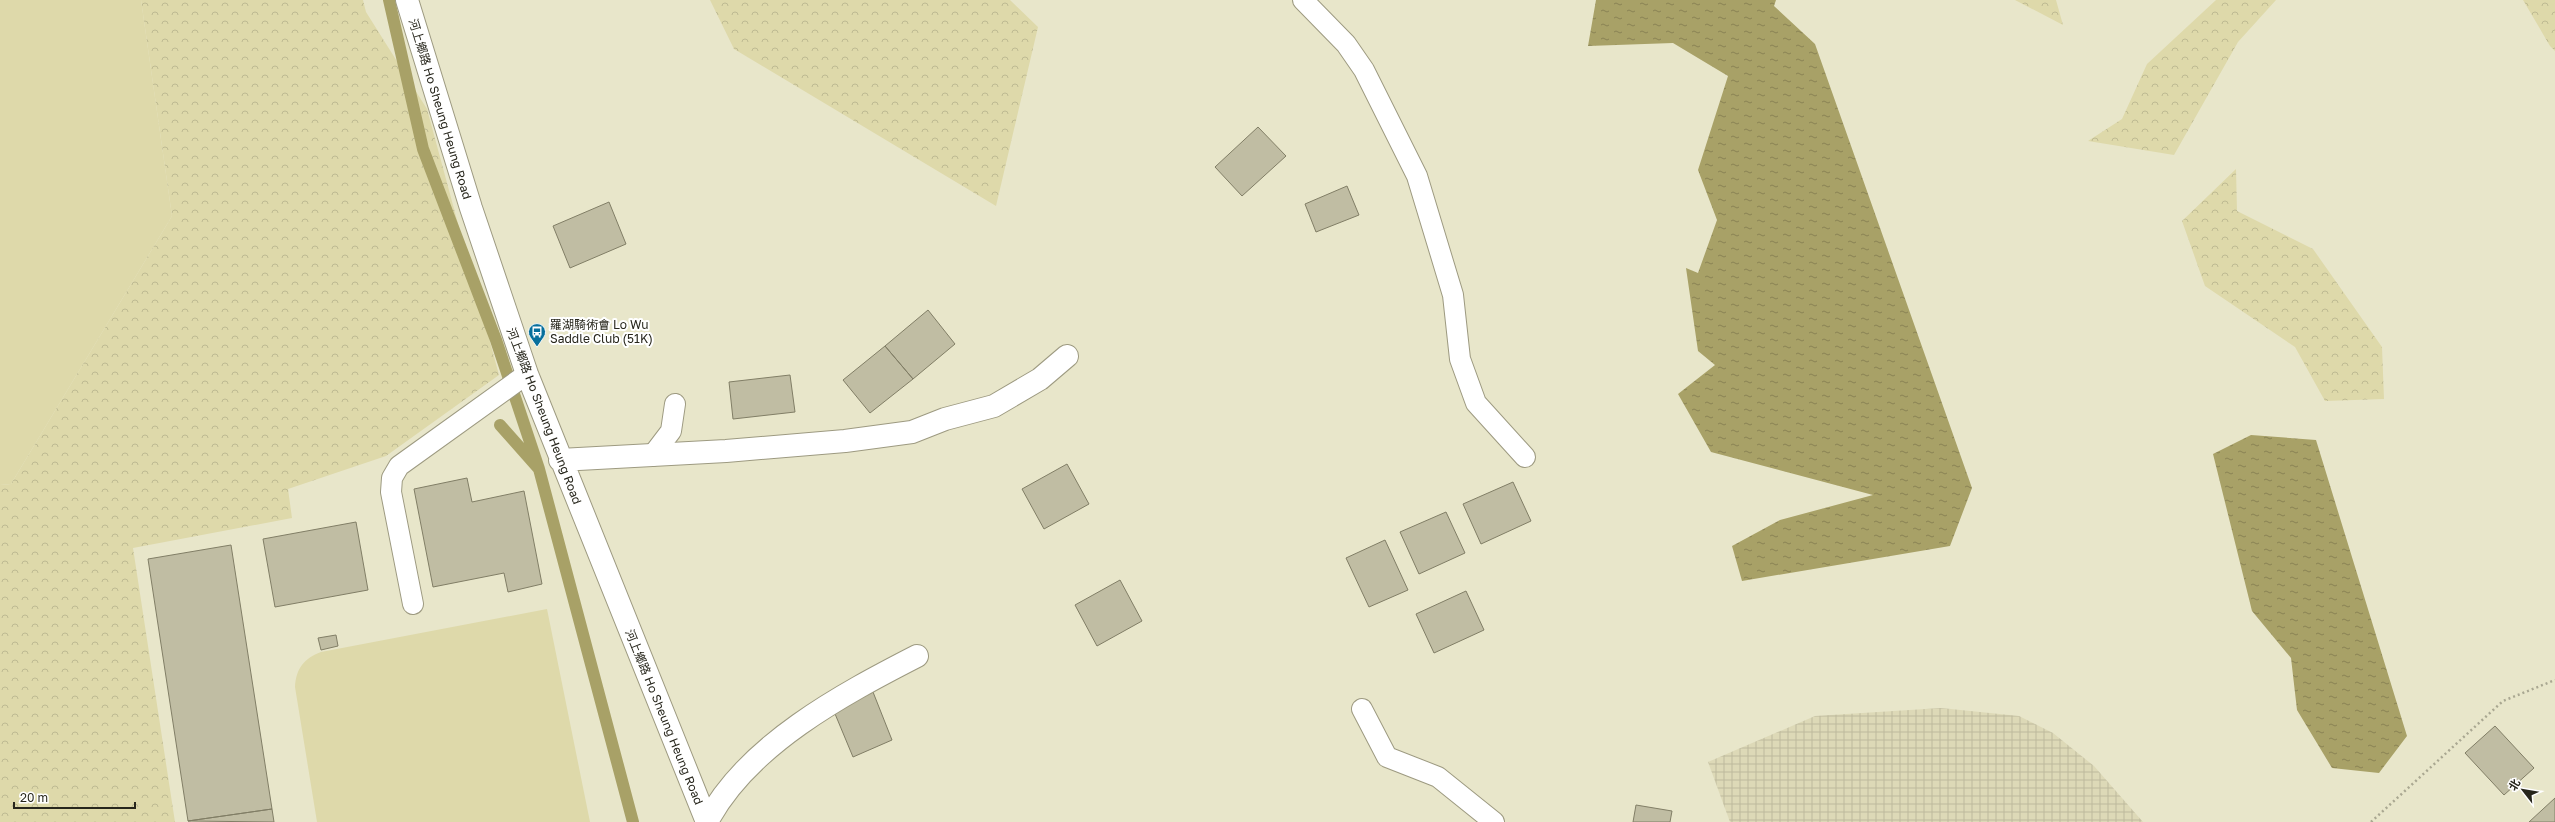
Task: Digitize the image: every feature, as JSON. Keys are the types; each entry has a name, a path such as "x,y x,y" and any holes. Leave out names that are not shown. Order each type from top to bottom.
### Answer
{"street":[{"name":"河上鄉路 Ho Sheung Heung Road","path":"407,0 471,208 526,374 707,822"},
{"path":"560,460 652,456 845,440 912,432 945,419 994,406 1040,379 1067,356"},
{"path":"707,822 716,804 767,749 846,693 917,656"}],"lane":[{"path":"1303,0 1346,44 1364,70 1416,176 1453,295 1460,359 1476,403 1525,457"},
{"path":"412,604 391,492 392,478 399,466 526,374"},
{"path":"652,456 671,431 675,404"},
{"path":"1362,709 1387,757 1438,777 1494,822"}],"path":[{"path":"2371,822 2503,701 2555,680"}],"shaded area":[{"path":"1941,708 2019,716 2053,733 2094,766 2143,822 1730,822 1708,762 1815,716"}],"green space":[{"path":"0,0 141,0 172,216 11,484 0,485"},
{"path":"141,0 363,0 366,12 427,109 499,375 386,456 288,489 292,518 133,548 175,822 0,822 0,485 11,484 172,216"},
{"path":"710,0 1010,0 1038,27 996,206 734,49"},
{"path":"2015,0 2056,0 2063,25"},
{"path":"2216,0 2276,0 2238,42 2174,155 2088,141 2122,119 2147,64"},
{"path":"2523,0 2555,0 2555,51 2550,46"},
{"path":"2236,169 2237,211 2313,249 2382,347 2384,399 2325,401 2295,347 2205,286 2182,221"},
{"path":"547,609 590,822 317,822 295,687 299,670 310,657 321,652"}],"water":[{"path":"1596,0 1776,0 1774,6 1815,44 1972,488 1950,546 1742,581 1732,546 1780,520 1873,495 1711,452 1678,394 1715,365 1698,351 1686,268 1698,273 1717,220 1698,170 1728,76 1673,43 1588,46"},
{"path":"2251,435 2316,440 2407,736 2379,773 2332,768 2297,710 2291,658 2252,611 2213,454"}],"building":[{"path":"1258,127 1286,156 1242,196 1215,167"},
{"path":"1347,186 1359,215 1316,232 1305,204"},
{"path":"609,202 626,244 570,268 553,226"},
{"path":"928,310 955,344 913,379 885,346"},
{"path":"885,346 913,379 870,413 843,380"},
{"path":"790,375 795,412 733,419 729,382"},
{"path":"1067,464 1089,504 1044,529 1022,489"},
{"path":"467,478 472,502 524,491 542,584 508,592 504,573 433,587 414,489"},
{"path":"1513,482 1531,521 1481,544 1463,504"},
{"path":"1446,512 1465,553 1419,574 1400,532"},
{"path":"356,522 368,590 275,607 263,539"},
{"path":"1385,540 1408,590 1369,607 1346,558"},
{"path":"231,545 272,809 188,821 148,559"},
{"path":"1120,580 1142,621 1097,646 1075,605"},
{"path":"1466,591 1484,630 1434,653 1416,614"},
{"path":"336,635 338,646 321,650 318,638"},
{"path":"873,692 892,740 853,757 833,709"},
{"path":"2495,726 2534,768 2504,795 2465,753"},
{"path":"2555,798 2555,822 2529,822"},
{"path":"1636,805 1672,811 1670,822 1633,822"},
{"path":"272,809 274,822 188,821"}],"waterway":[{"path":"389,0 423,149 496,340 539,469"},
{"path":"500,425 539,469 633,822"}],"place":[{"name":"羅湖騎術會 Lo Wu Saddle Club (51K)","path":"537,347"}]}
